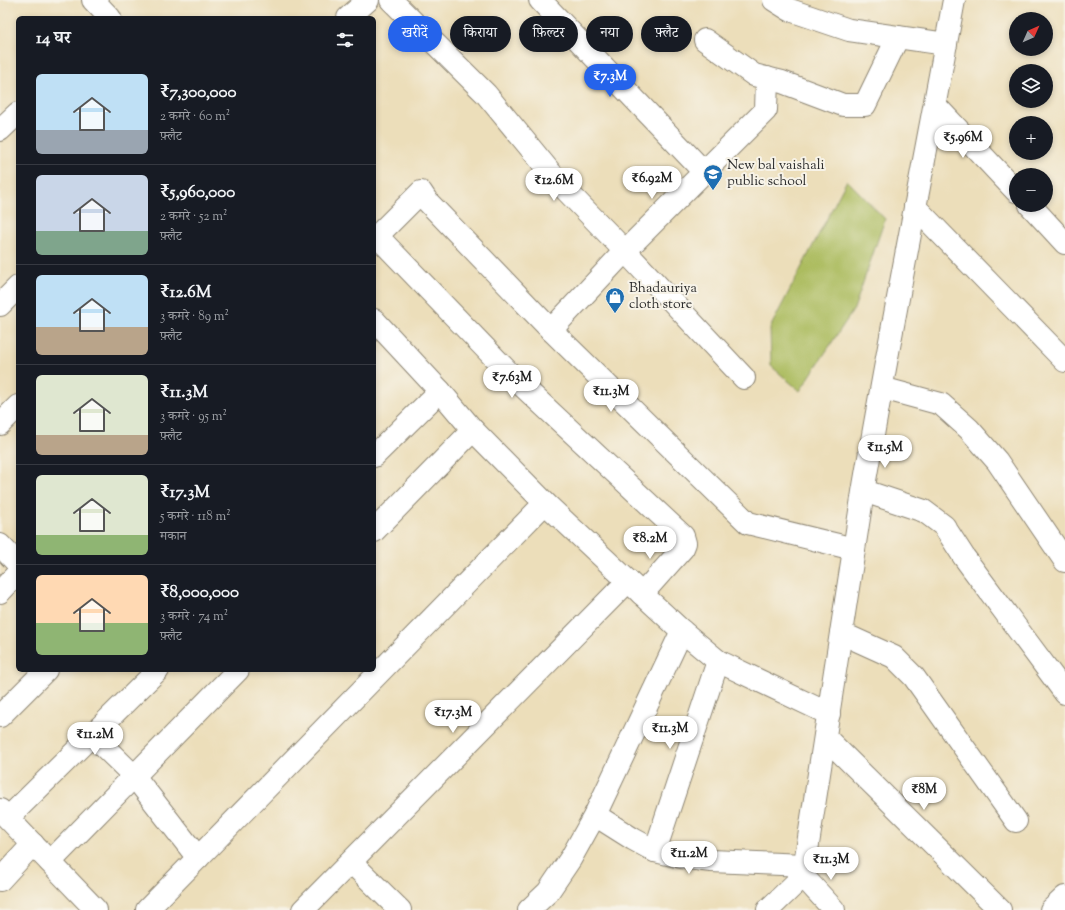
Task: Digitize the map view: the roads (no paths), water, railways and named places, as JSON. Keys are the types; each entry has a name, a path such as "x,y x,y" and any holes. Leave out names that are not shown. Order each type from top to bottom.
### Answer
{"street":[{"path":"93,0 108,16"},
{"path":"350,16 368,0"},
{"path":"391,0 486,94 560,184 744,378"},
{"path":"540,0 704,172"},
{"path":"774,0 790,10 849,30 946,44"},
{"path":"768,910 804,870 864,491 954,0"},
{"path":"705,40 754,74 782,82 843,105 865,105 898,37"},
{"path":"551,330 625,251 766,110 768,78"},
{"path":"935,105 1009,183"},
{"path":"0,130 16,115"},
{"path":"303,910 635,588 683,548 685,543 683,536 514,378 376,237 421,192 427,201 551,330 748,523 854,549"},
{"path":"915,207 1065,361"},
{"path":"1036,212 1065,243"},
{"path":"0,305 16,289"},
{"path":"377,331 440,391 473,430 546,503 682,631 718,661 829,714"},
{"path":"882,388 942,404 969,429 997,461 1065,561"},
{"path":"376,454 440,391"},
{"path":"0,424 16,408"},
{"path":"376,529 473,430"},
{"path":"864,491 924,511 944,526 964,557 1065,693"},
{"path":"147,910 546,503"},
{"path":"0,545 16,562"},
{"path":"0,592 16,575"},
{"path":"529,910 548,892 571,858 595,815 682,631"},
{"path":"841,633 894,657 914,676 1016,821"},
{"path":"655,851 718,661"},
{"path":"0,716 44,672"},
{"path":"87,907 50,862 4,814 92,735 156,672"},
{"path":"50,862 236,672"},
{"path":"92,735 134,776 198,858"},
{"path":"825,737 1000,910"},
{"path":"595,815 655,851 681,857 804,870 834,910"},
{"path":"0,880 33,844"},
{"path":"351,862 400,910"},
{"path":"1051,910 1065,897"}],"place":[{"name":"New bal vaishali public school","path":"713,191"},
{"name":"Bhadauriya cloth store","path":"615,314"}]}
